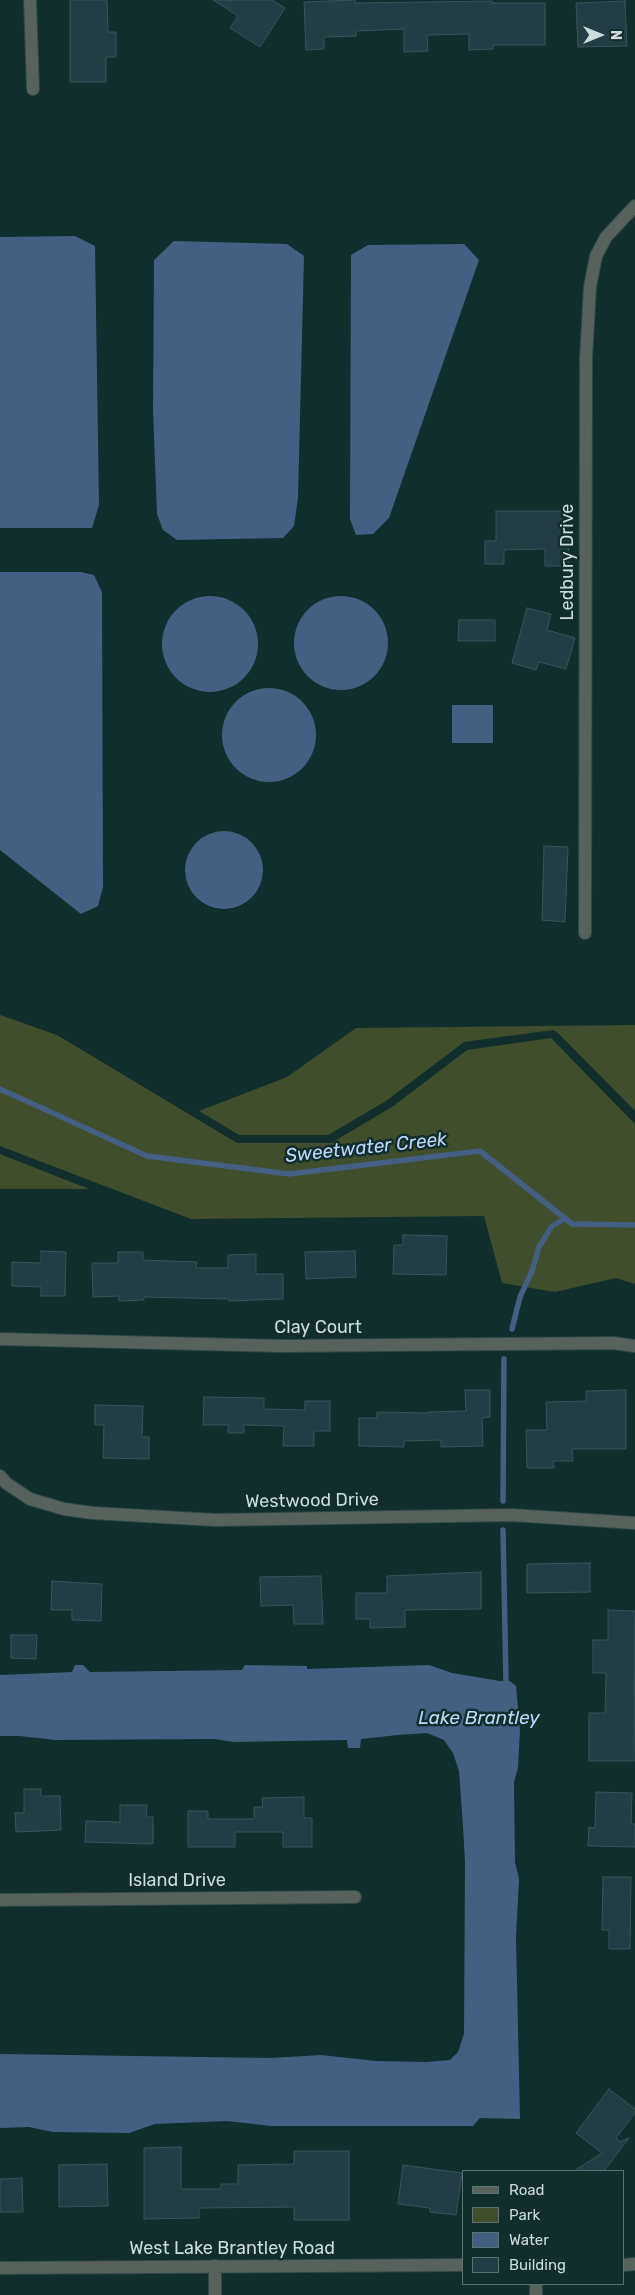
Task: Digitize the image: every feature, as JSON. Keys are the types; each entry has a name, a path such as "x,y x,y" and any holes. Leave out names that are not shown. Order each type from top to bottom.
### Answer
{"street":[{"path":"30,0 32,89"},
{"name":"Ledbury Drive","path":"585,933 586,358 590,287 596,256 606,237 635,206"},
{"name":"Clay Court","path":"0,1339 281,1346 613,1343 635,1346"},
{"name":"Westwood Drive","path":"0,1476 6,1483 30,1499 64,1509 93,1513 214,1520 512,1515 635,1523"},
{"name":"Island Drive","path":"0,1900 355,1898"},
{"name":"West Lake Brantley Road","path":"0,2268 462,2265"},
{"path":"214,2266 215,2295"}],"green space":[{"path":"0,1015 57,1035 237,1143 331,1143 392,1107 467,1050 551,1038 635,1124 635,1284 616,1278 555,1292 502,1283 484,1216 191,1219 0,1146"},
{"path":"635,1025 635,1111 553,1030 464,1042 386,1101 328,1135 239,1135 199,1111 287,1077 356,1028"},
{"path":"0,1154 89,1189 0,1189"}],"water":[{"path":"75,236 95,246 99,505 92,528 0,528 0,237"},
{"path":"174,241 287,244 304,256 298,498 294,526 283,538 177,540 163,530 157,514 153,410 154,260"},
{"path":"464,244 479,260 389,518 373,534 356,535 350,519 351,255 368,245"},
{"path":"0,572 81,572 94,575 102,592 103,887 98,906 81,914 0,850"},
{"path":"201,596 219,596 237,604 250,617 258,635 255,663 237,684 219,692 201,692 183,684 170,671 162,653 162,635 170,617 183,604"},
{"path":"341,596 359,600 374,610 384,625 388,643 384,661 374,676 359,686 341,690 323,686 308,676 298,661 294,643 298,625 308,610 323,600"},
{"path":"260,688 278,688 303,701 313,717 316,735 313,753 303,769 278,782 260,782 235,769 222,744 222,726 235,701"},
{"path":"452,705 493,705 493,743 452,743"},
{"path":"216,831 232,831 246,837 257,848 263,862 263,878 257,892 246,903 232,909 216,909 202,903 191,892 185,878 185,862 191,848 202,837"},
{"name":"Lake Brantley","path":"75,1665 83,1665 90,1672 242,1670 245,1665 307,1666 307,1669 429,1665 452,1673 510,1681 516,1686 520,1730 518,1768 514,1782 515,1862 519,1879 516,1937 520,2119 480,2118 473,2126 271,2126 227,2121 155,2124 129,2133 53,2132 29,2127 0,2128 0,2054 271,2058 321,2055 376,2061 426,2062 450,2060 458,2052 464,2034 465,1862 463,1826 459,1771 453,1753 444,1740 427,1733 398,1735 361,1739 360,1748 348,1748 347,1740 234,1742 214,1739 55,1740 0,1736 0,1675 72,1672"}],"building":[{"path":"70,0 107,0 108,32 116,32 116,57 106,57 106,82 70,82"},
{"path":"213,0 272,0 285,8 260,47 230,28 238,16"},
{"path":"355,0 355,3 492,1 492,3 545,3 545,45 493,45 493,49 469,50 469,34 427,35 428,51 404,52 404,29 356,31 356,36 324,37 324,49 306,50 304,2"},
{"path":"625,1 627,46 578,47 576,3"},
{"path":"496,511 568,511 569,566 545,566 545,549 504,550 504,564 485,564 485,541 496,541"},
{"path":"527,608 551,614 547,630 575,638 566,669 539,662 536,670 512,663"},
{"path":"459,620 495,620 495,641 458,641"},
{"path":"544,846 568,847 565,922 542,920"},
{"path":"403,1235 447,1236 446,1275 393,1274 394,1245 403,1245"},
{"path":"41,1251 66,1252 65,1296 41,1296 41,1287 12,1286 12,1262 41,1263"},
{"path":"355,1251 356,1277 306,1279 305,1252"},
{"path":"118,1252 143,1252 143,1260 197,1262 196,1268 228,1268 228,1255 256,1254 256,1274 283,1274 283,1299 229,1301 229,1299 144,1297 144,1300 119,1301 119,1296 93,1297 92,1263 118,1263"},
{"path":"465,1390 490,1390 490,1417 482,1418 483,1446 441,1447 441,1440 404,1441 404,1447 359,1446 359,1418 377,1418 377,1412 429,1413 466,1411"},
{"path":"626,1390 626,1449 572,1449 573,1461 553,1461 554,1468 527,1468 526,1430 547,1430 546,1402 586,1401 586,1391"},
{"path":"204,1397 264,1398 264,1409 305,1410 305,1401 330,1401 330,1431 314,1431 314,1446 283,1446 284,1426 244,1425 244,1433 228,1433 228,1425 203,1425"},
{"path":"95,1405 143,1406 142,1437 149,1437 149,1459 103,1458 104,1425 95,1425"},
{"path":"590,1563 590,1592 527,1593 527,1564"},
{"path":"481,1572 481,1609 405,1610 405,1627 370,1628 370,1619 356,1619 356,1593 387,1593 387,1576"},
{"path":"321,1576 323,1624 294,1624 293,1605 261,1606 260,1577"},
{"path":"52,1581 102,1584 101,1621 72,1620 72,1610 51,1610"},
{"path":"608,1610 635,1611 634,1761 589,1761 589,1713 605,1713 606,1673 593,1673 593,1640 608,1640"},
{"path":"11,1635 37,1635 36,1659 11,1658"},
{"path":"24,1789 41,1789 41,1796 60,1796 61,1830 16,1832 15,1813 24,1813"},
{"path":"596,1792 632,1793 631,1824 635,1824 635,1847 588,1846 589,1827 595,1828"},
{"path":"304,1797 304,1818 312,1818 312,1847 283,1847 283,1832 235,1832 235,1847 188,1847 188,1811 208,1811 208,1819 254,1819 254,1807 263,1807 262,1798"},
{"path":"120,1805 147,1805 146,1817 153,1817 153,1844 85,1842 86,1821 120,1822"},
{"path":"603,1877 631,1877 630,1949 609,1949 609,1930 602,1930"},
{"path":"609,2089 635,2109 635,2113 616,2138 620,2142 629,2138 605,2170 576,2170 602,2153 576,2133"},
{"path":"181,2147 181,2189 221,2189 221,2184 238,2184 238,2165 294,2164 294,2151 349,2151 349,2220 294,2220 294,2207 199,2208 199,2218 144,2219 144,2148"},
{"path":"107,2164 108,2206 59,2207 59,2165"},
{"path":"403,2165 462,2173 456,2215 430,2212 430,2208 398,2204"},
{"path":"22,2178 23,2212 0,2212 0,2179"}],"waterway":[{"name":"Sweetwater Creek","path":"0,1089 147,1156 289,1174 480,1151 572,1224 635,1225"},
{"path":"512,1329 520,1297 532,1271 539,1247 552,1226 565,1218"},
{"path":"503,1501 504,1359"},
{"path":"503,1530 506,1681"}]}
